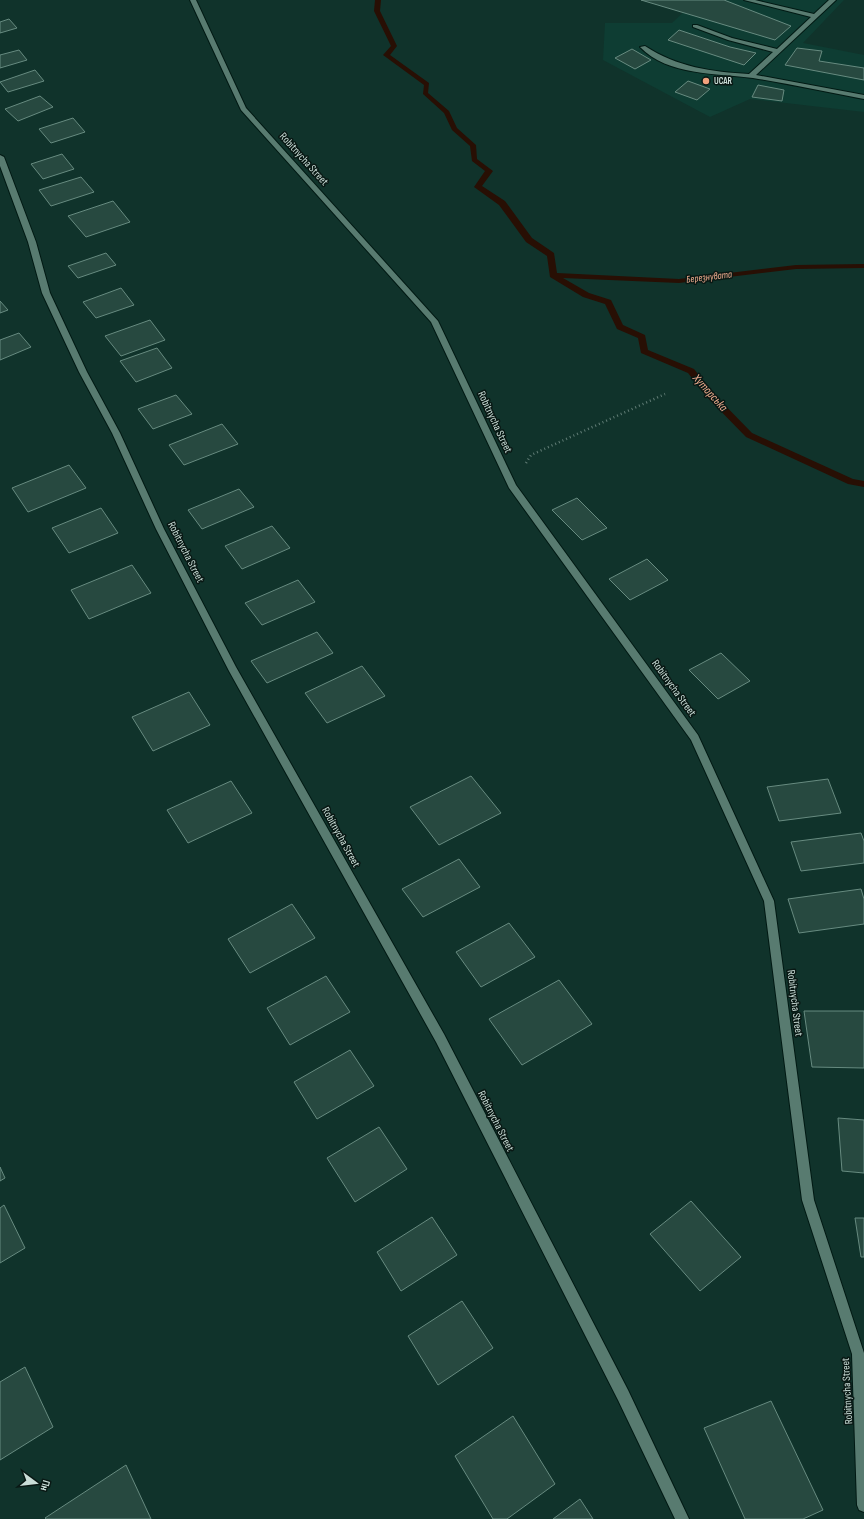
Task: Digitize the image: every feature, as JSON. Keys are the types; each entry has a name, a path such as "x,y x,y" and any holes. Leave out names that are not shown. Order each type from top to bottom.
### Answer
{"street":[{"name":"Robitnycha Street","path":"193,0 244,109 434,321 512,486 695,738 769,901 808,1200 858,1354 864,1505"},
{"path":"747,0 816,16"},
{"path":"751,76 833,0"},
{"path":"694,26 730,39 778,52"},
{"path":"643,47 650,53 668,61 709,74 751,76 864,97"},
{"name":"Robitnycha Street","path":"0,157 32,242 46,293 83,372 116,433 160,529 232,668 440,1038 619,1388 682,1519"}],"path":[{"path":"512,486 530,455 665,394"}],"shaded area":[{"path":"672,0 844,0 803,43 864,55 864,112 750,99 710,117 603,60 605,23 672,23 689,7"}],"building":[{"path":"641,0 724,0 791,26 775,40"},
{"path":"9,19 17,28 0,33 0,22"},
{"path":"679,30 730,47 756,53 744,65 668,40"},
{"path":"797,48 822,51 819,61 864,68 864,80 785,65"},
{"path":"632,49 651,60 635,69 615,58"},
{"path":"19,50 27,60 0,68 0,55"},
{"path":"35,70 44,81 8,92 0,82"},
{"path":"688,81 710,89 697,100 675,92"},
{"path":"758,85 784,90 782,101 752,97"},
{"path":"40,96 53,107 18,121 5,109"},
{"path":"73,118 85,132 51,143 39,129"},
{"path":"62,154 74,169 43,179 31,164"},
{"path":"81,177 94,192 51,206 39,190"},
{"path":"113,201 130,222 86,237 68,216"},
{"path":"106,253 116,265 78,278 68,266"},
{"path":"121,288 134,305 96,318 83,302"},
{"path":"0,301 8,310 0,313"},
{"path":"150,320 165,340 121,356 105,336"},
{"path":"19,333 31,347 0,360 0,340"},
{"path":"157,348 172,368 136,382 120,361"},
{"path":"176,395 192,414 153,429 138,409"},
{"path":"222,424 238,444 184,465 169,445"},
{"path":"69,465 86,488 28,512 12,488"},
{"path":"239,489 254,507 202,529 188,510"},
{"path":"577,498 607,528 582,540 552,510"},
{"path":"101,508 118,533 69,553 52,528"},
{"path":"272,526 290,548 242,569 225,546"},
{"path":"647,559 668,580 630,600 609,579"},
{"path":"132,565 151,593 89,619 71,590"},
{"path":"298,580 315,602 262,625 245,603"},
{"path":"317,632 333,653 267,683 251,661"},
{"path":"721,653 750,681 718,699 689,670"},
{"path":"362,666 385,696 327,723 305,693"},
{"path":"189,692 210,725 153,751 132,717"},
{"path":"471,776 501,813 439,845 410,807"},
{"path":"828,779 841,813 779,821 767,787"},
{"path":"231,781 252,813 188,843 167,810"},
{"path":"861,833 864,841 864,863 801,871 791,842"},
{"path":"459,859 480,887 423,917 402,889"},
{"path":"861,889 864,899 864,924 799,933 788,899"},
{"path":"292,904 315,938 250,973 228,939"},
{"path":"509,923 535,957 481,987 456,952"},
{"path":"326,976 350,1012 290,1045 267,1008"},
{"path":"559,980 592,1024 522,1065 489,1019"},
{"path":"804,1011 864,1011 864,1068 812,1067"},
{"path":"350,1050 374,1086 317,1119 294,1082"},
{"path":"838,1118 864,1120 864,1173 842,1171"},
{"path":"379,1127 407,1169 355,1202 327,1158"},
{"path":"0,1167 5,1178 0,1181"},
{"path":"691,1201 741,1257 700,1291 650,1234"},
{"path":"4,1205 25,1248 0,1263 0,1208"},
{"path":"432,1217 457,1255 401,1291 377,1252"},
{"path":"855,1218 864,1218 864,1257 861,1257"},
{"path":"462,1301 493,1348 438,1385 408,1336"},
{"path":"25,1367 53,1427 0,1460 0,1382"},
{"path":"771,1401 823,1510 803,1519 745,1519 704,1428"},
{"path":"513,1416 555,1484 507,1519 493,1519 455,1456"},
{"path":"126,1465 151,1519 45,1518"},
{"path":"580,1499 593,1519 553,1519"}],"waterway":[{"name":"Хуторська","path":"378,0 377,11 394,46 386,55 427,84 425,93 447,112 454,129 473,145 474,160 489,171 478,187 502,203 529,240 551,255 553,275 586,295 608,302 620,327 642,337 644,351 691,371 710,395 749,435 851,482 864,484"},
{"name":"Березнувата","path":"555,275 679,281 796,267 864,266"}],"place":[{"name":"UCAR","path":"706,81"}]}
